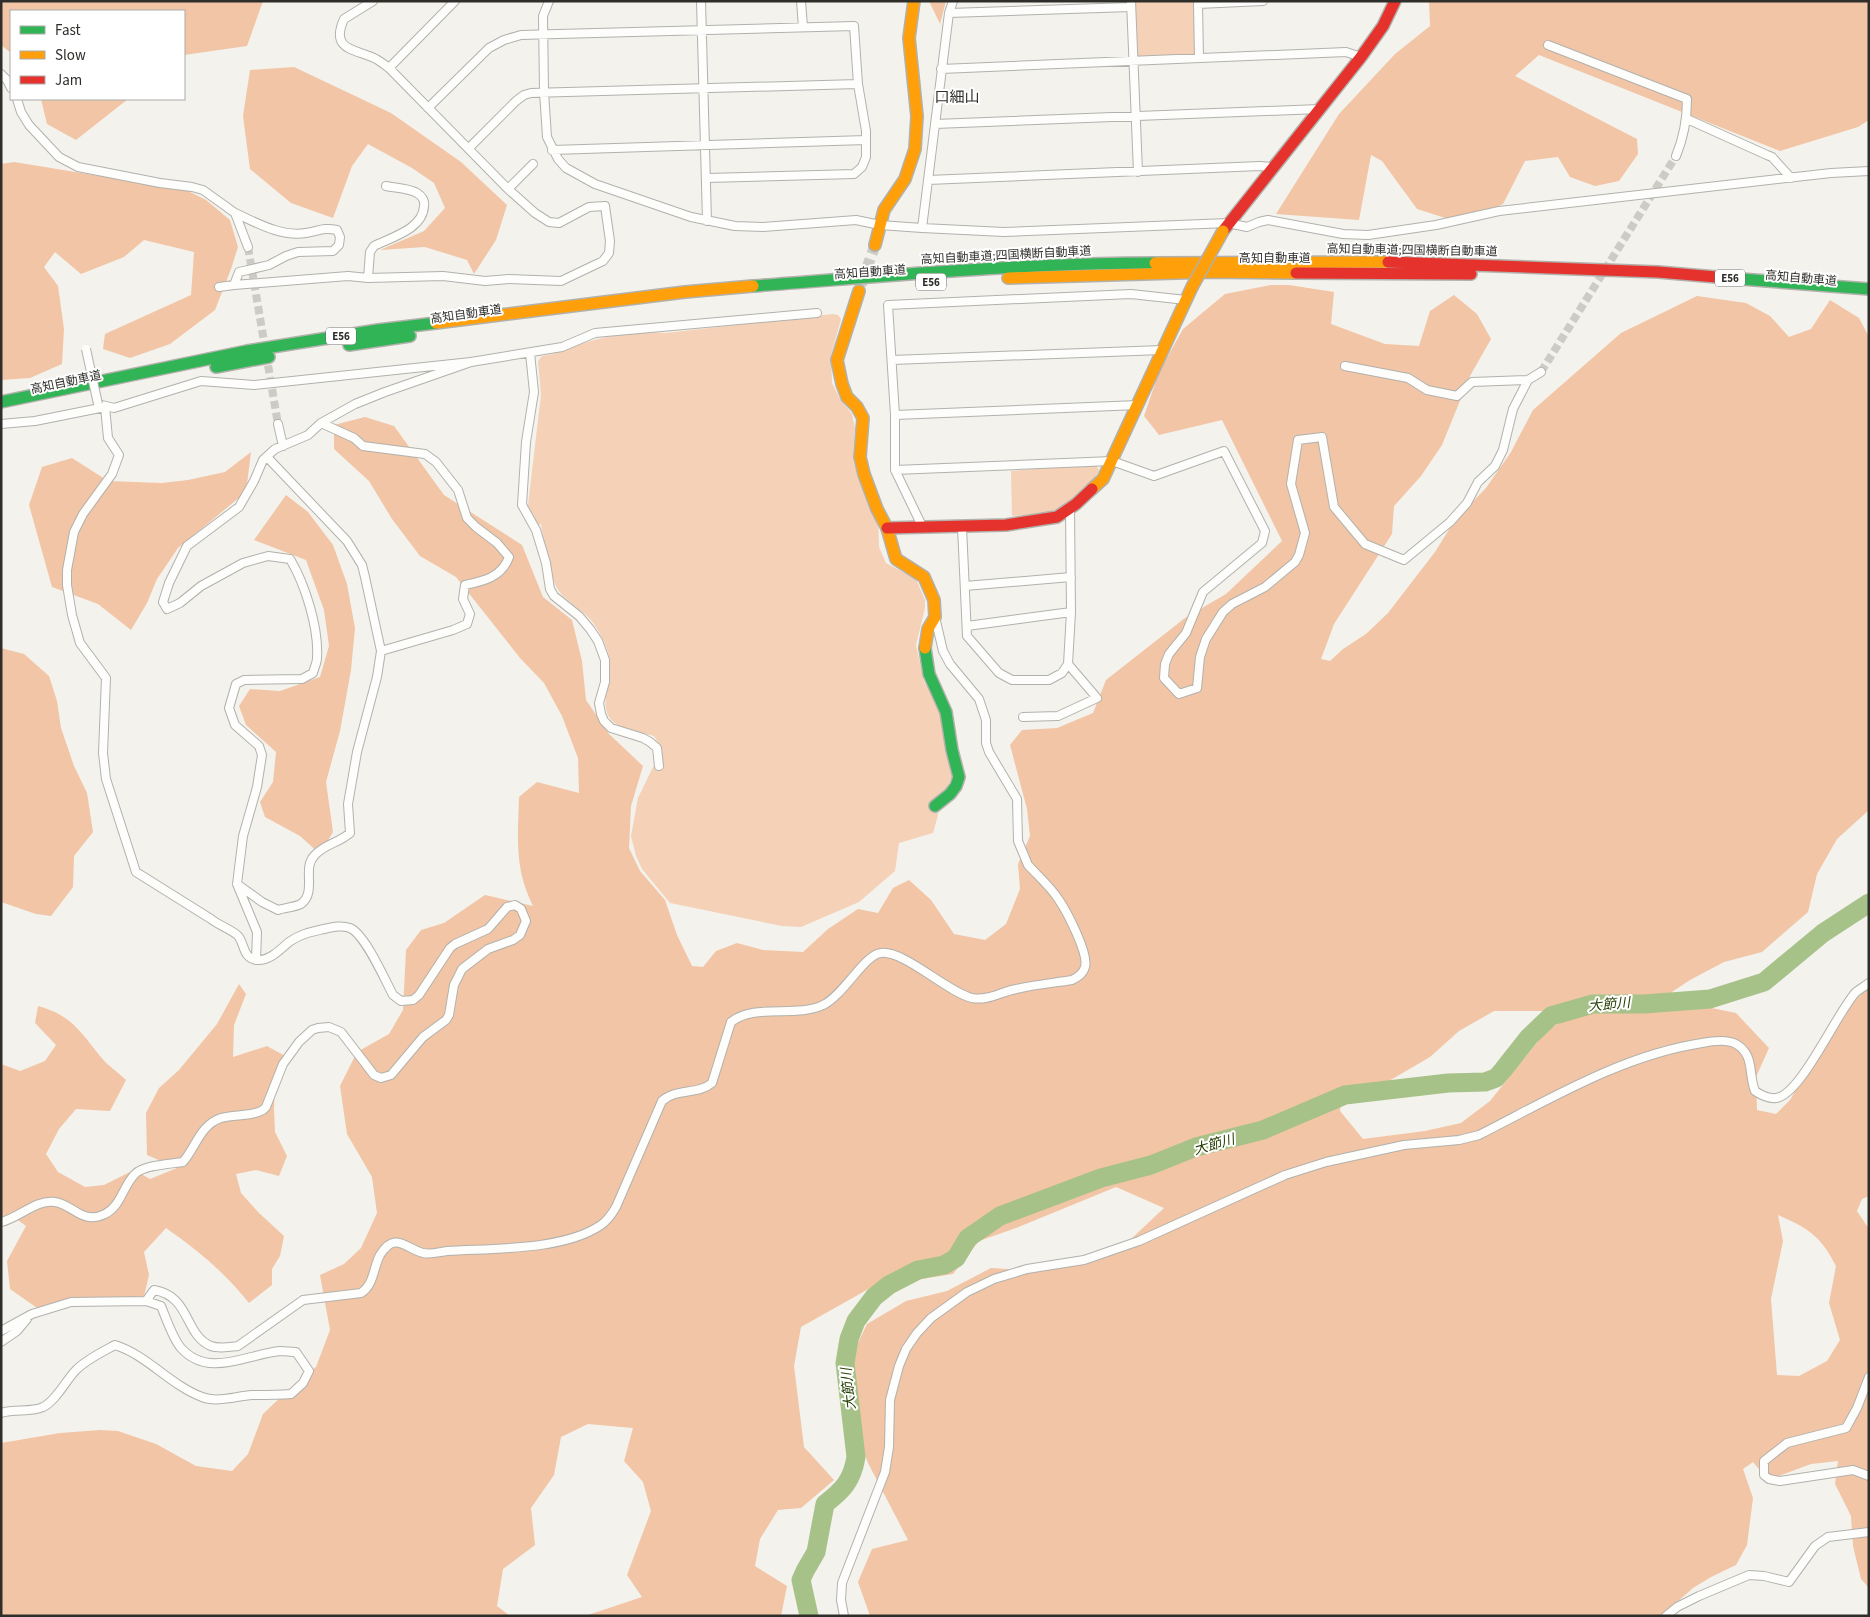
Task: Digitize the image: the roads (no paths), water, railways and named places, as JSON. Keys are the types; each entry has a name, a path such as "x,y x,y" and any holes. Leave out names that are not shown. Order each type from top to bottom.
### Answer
{"main road":[{"path":"875,245 884,210 905,180 915,149 917,116 909,38 914,1"},
{"path":"887,528 1006,525 1057,517 1089,494 1103,479 1192,287 1226,227 1361,57 1383,26 1396,1"},
{"name":"高知自動車道;四国横断自動車道","path":"685,292 918,273 1105,263 1187,262 1398,262 1602,269 1869,289"},
{"name":"高知自動車道","path":"1,410 256,359 477,326 624,307 911,282 1112,273 1310,272 1466,274 1607,278 1869,297"},
{"path":"859,291 836,360 847,397 857,407 863,418 860,457 864,474 887,528 896,559 924,577 934,600 935,617 928,629 925,649 929,674 946,712 952,750 959,777 956,786 950,794 935,806"},
{"name":"高知自動車道","path":"1,402 247,351 378,330 685,292"}],"street":[{"path":"219,287 348,276 368,278 443,276 485,281 509,279 561,281 603,261 609,253 610,241 605,206 589,207 559,223 550,222 535,213 389,68 375,58 350,51 341,39 341,25 344,19 372,1"},
{"path":"389,68 455,1"},
{"path":"549,1 543,16 542,34 544,92 547,137 558,159 566,168 595,184 707,221 735,226 763,227 856,220 880,225 1004,232 1247,227 1268,220 1343,234 1368,235 1436,225 1499,211 1831,173 1869,171"},
{"path":"701,1 707,221"},
{"path":"801,1 802,27"},
{"path":"922,228 941,69 949,13 953,1"},
{"path":"1199,58 1198,4 1263,1"},
{"path":"949,13 1131,4 1138,172"},
{"path":"428,108 489,48 504,40 521,35 854,26 858,84 866,131 866,158 862,167 854,174 707,178"},
{"path":"1548,45 1687,99 1687,119 1683,140 1676,156"},
{"path":"941,69 1346,52 1361,57"},
{"path":"1,74 10,87"},
{"path":"469,148 524,95 544,92 858,84"},
{"path":"17,100 21,112 29,125 48,147 68,163 202,190 235,213 281,233 306,234 326,228 337,230 340,237 339,245 333,250 298,252 269,265 238,272 234,285"},
{"path":"935,124 1319,109"},
{"path":"1687,119 1767,155 1790,178"},
{"path":"552,150 866,140"},
{"path":"508,188 533,164"},
{"path":"928,180 1272,167"},
{"path":"368,278 370,252 374,246 416,225 423,216 425,203 421,196 415,192 386,186"},
{"path":"235,213 248,248"},
{"path":"922,528 895,470 895,415 888,305 1131,294 1186,300"},
{"path":"1,424 35,421 101,405 114,408 201,381 254,385 471,362 562,347 595,333 817,312"},
{"path":"1,1222 10,1220 46,1202 62,1204 78,1214 86,1216 97,1217 110,1212 136,1174 156,1166 183,1162 196,1139 212,1122 221,1118 263,1110 266,1107 283,1064 299,1042 312,1030 328,1027 337,1030 347,1038 374,1075 381,1078 391,1074 423,1037 446,1020 449,1015 454,985 462,969 488,949 513,940 520,935 526,921 524,912 518,907 514,905 507,907 488,929 450,948 424,989 413,1000 407,1001 393,995 365,943 350,928 340,926 300,935 269,958 256,960 244,952 237,935 218,925 136,872 106,779 103,753 106,678 80,642 72,615 67,585 67,570 74,532 83,514 112,474 119,455 108,438 86,349"},
{"path":"892,360 1162,350"},
{"path":"530,353 534,392 526,442 522,505 536,530 546,563 550,589 554,596 579,616 590,629 603,654 606,675 599,703 604,720 611,728 650,742 657,748 659,766"},
{"path":"256,960 257,932 237,884 243,836 257,787 262,755 259,746 235,725 229,708 236,684 244,680 302,679 313,673 317,658 315,627 299,574 290,559 268,556 243,563 201,586 180,603 166,609 163,602 169,583 187,546 238,506 254,481 263,460 275,449 308,435 321,423 362,401 471,362"},
{"path":"1345,366 1408,378 1428,390 1457,396 1472,382 1528,380 1541,372"},
{"path":"895,470 1112,461 1154,476 1224,451 1264,531 1262,543 1203,592 1186,633 1169,654 1165,664 1164,678 1179,694 1197,688 1200,656 1206,639 1223,612 1232,604 1265,587 1295,562 1299,556 1304,533 1290,484 1298,440 1322,436 1334,508 1365,544 1404,560 1450,522 1467,503 1478,482 1495,466 1503,450 1513,409 1528,380"},
{"path":"895,415 1138,406"},
{"path":"321,423 354,438 364,446 425,454 436,462 458,490 467,518 497,542 509,557 506,566 497,574 486,580 465,585 463,599 470,614 467,624 454,630 381,651"},
{"path":"278,424 283,446"},
{"path":"237,884 262,902 278,910 301,904 308,895 309,869 312,858 322,848 344,838 350,833 348,804 357,752 377,678 381,651 362,565 346,541 267,457"},
{"path":"962,527 967,636 999,673 1012,680 1049,680 1062,673 1068,664 1071,612 1070,508"},
{"path":"965,586 1071,577"},
{"path":"967,626 1071,612"},
{"path":"146,1301 154,1290 168,1294 176,1300 204,1341 212,1346 227,1348 238,1346 303,1300 361,1293 367,1290 379,1256 386,1246 390,1244 404,1243 424,1253 435,1253 548,1244 591,1230 609,1218 616,1207 662,1101 672,1095 702,1089 712,1083 731,1022 736,1018 749,1014 809,1009 824,1005 848,984 873,955 882,952 889,954 910,963 966,996 980,999 1015,989 1072,980 1080,976 1085,968 1086,960 1078,936 1059,899 1028,865 1025,859 1018,841 1017,799 989,752 986,743 986,720 979,699 950,664 943,650 935,617"},
{"path":"1023,717 1058,716 1097,698 1068,664"},
{"path":"844,1616 841,1600 842,1582 885,1472 889,1447 890,1400 899,1366 906,1349 931,1318 967,1292 994,1279 1027,1269 1084,1260 1139,1241 1265,1183 1326,1162 1404,1145 1459,1140 1478,1134 1592,1078 1644,1056 1686,1045 1714,1041 1735,1044 1747,1054 1751,1063 1751,1082 1754,1091 1768,1098 1778,1098 1789,1091 1813,1062 1829,1032 1856,992 1869,983"},
{"path":"1,1331 32,1314 71,1302 146,1301 161,1306 180,1347 194,1360 218,1364 231,1363 280,1351 296,1352 309,1371 303,1383 291,1394 215,1400 202,1398 161,1374 127,1349 115,1345 76,1370 46,1406 8,1410 1,1413"},
{"path":"1,1342 17,1331 32,1314"},
{"path":"1869,1377 1857,1408 1846,1428 1787,1443 1764,1461 1764,1475 1769,1479 1780,1481 1853,1470 1869,1476"},
{"path":"1666,1616 1698,1596 1749,1575 1764,1576 1789,1582 1815,1546 1828,1537 1869,1532"}],"waterway":[{"name":"大節川","path":"809,1616 801,1580 816,1552 825,1504 846,1484 856,1457 845,1363 849,1339 856,1321 874,1297 889,1285 918,1270 944,1265 956,1258 968,1238 1000,1216 1101,1178 1151,1165 1196,1147 1263,1130 1345,1095 1448,1083 1485,1082 1496,1078 1529,1037 1551,1016 1593,1004 1644,1004 1710,999 1764,982 1823,933 1869,903"}],"tunnel":[{"path":"1541,372 1676,156"},
{"path":"861,285 875,245"},
{"path":"248,247 278,424"}],"district":[{"name":"口細山","path":"957,97"}]}
